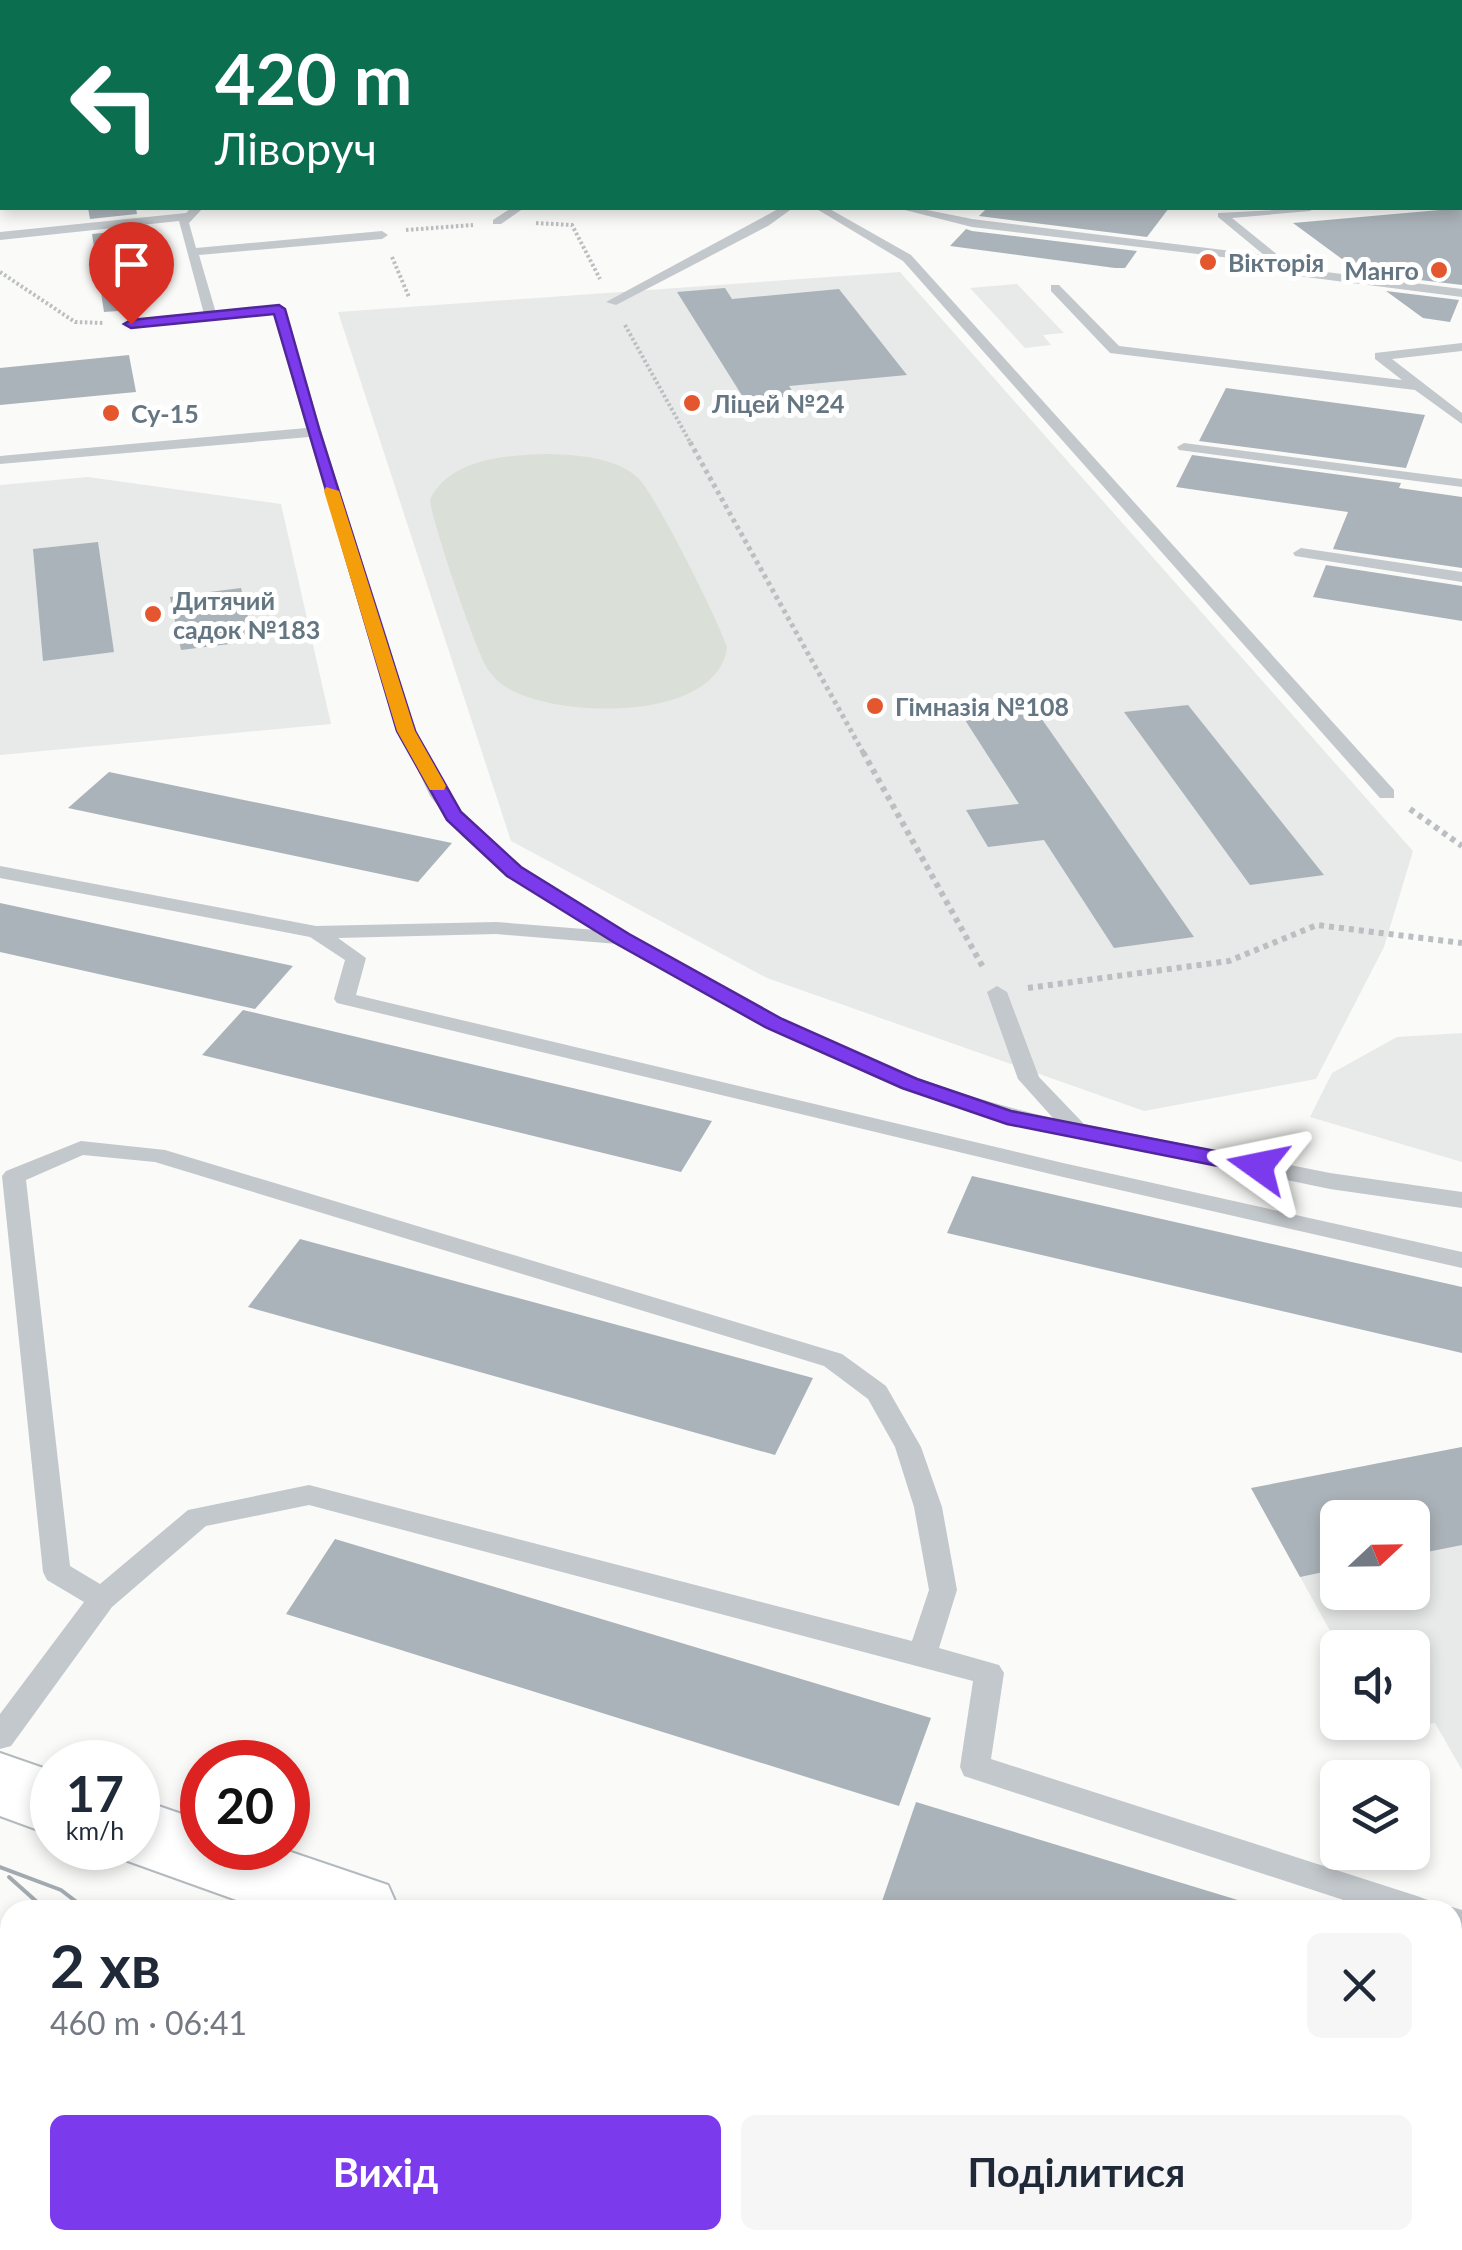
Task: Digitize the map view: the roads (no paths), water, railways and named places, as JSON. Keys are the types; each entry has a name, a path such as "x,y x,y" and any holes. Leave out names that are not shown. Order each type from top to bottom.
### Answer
{"street":[{"path":"0,1784 30,1795"},
{"path":"160,1840 332,1900"}],"lane":[{"path":"497,222 515,210"},
{"path":"612,302 784,210"},
{"path":"823,210 907,258 1387,794"},
{"path":"912,210 972,223 1277,260"},
{"path":"1217,211 1248,210"},
{"path":"1217,211 1290,271 1462,294"},
{"path":"0,236 194,212"},
{"path":"194,212 183,224 210,317"},
{"path":"191,252 382,235"},
{"path":"1054,288 1115,350 1418,386"},
{"path":"131,324 279,309 406,731 453,816 514,872 774,1024 910,1084 1007,1117 1330,1181 1462,1200"},
{"path":"1462,347 1380,356 1462,420"},
{"path":"0,460 313,432"},
{"path":"1184,446 1462,484"},
{"path":"1301,553 1462,578"},
{"path":"0,872 316,932 496,928 622,938"},
{"path":"316,932 356,958 344,999 1063,1170 1462,1260"},
{"path":"997,992 1029,1079 1077,1130"},
{"path":"8,1172 14,1176 81,1148 158,1155 833,1360 877,1393 908,1447 928,1507 943,1590 922,1656"},
{"path":"8,1172 57,1572 102,1600"},
{"path":"0,1737 102,1600 198,1517 308,1495 989,1673 975,1767 1386,1900"}],"tram line":[{"path":"0,1867 61,1890 74,1900"},
{"path":"9,1877 35,1900"}],"place":[{"name":"Вікторія","path":"1208,262"},
{"name":"Манго","path":"1439,270"},
{"name":"Ліцей №24","path":"692,403"},
{"name":"Су-15","path":"111,413"},
{"name":"Дитячий садок №183","path":"153,614"},
{"name":"Гімназія №108","path":"875,706"}]}
